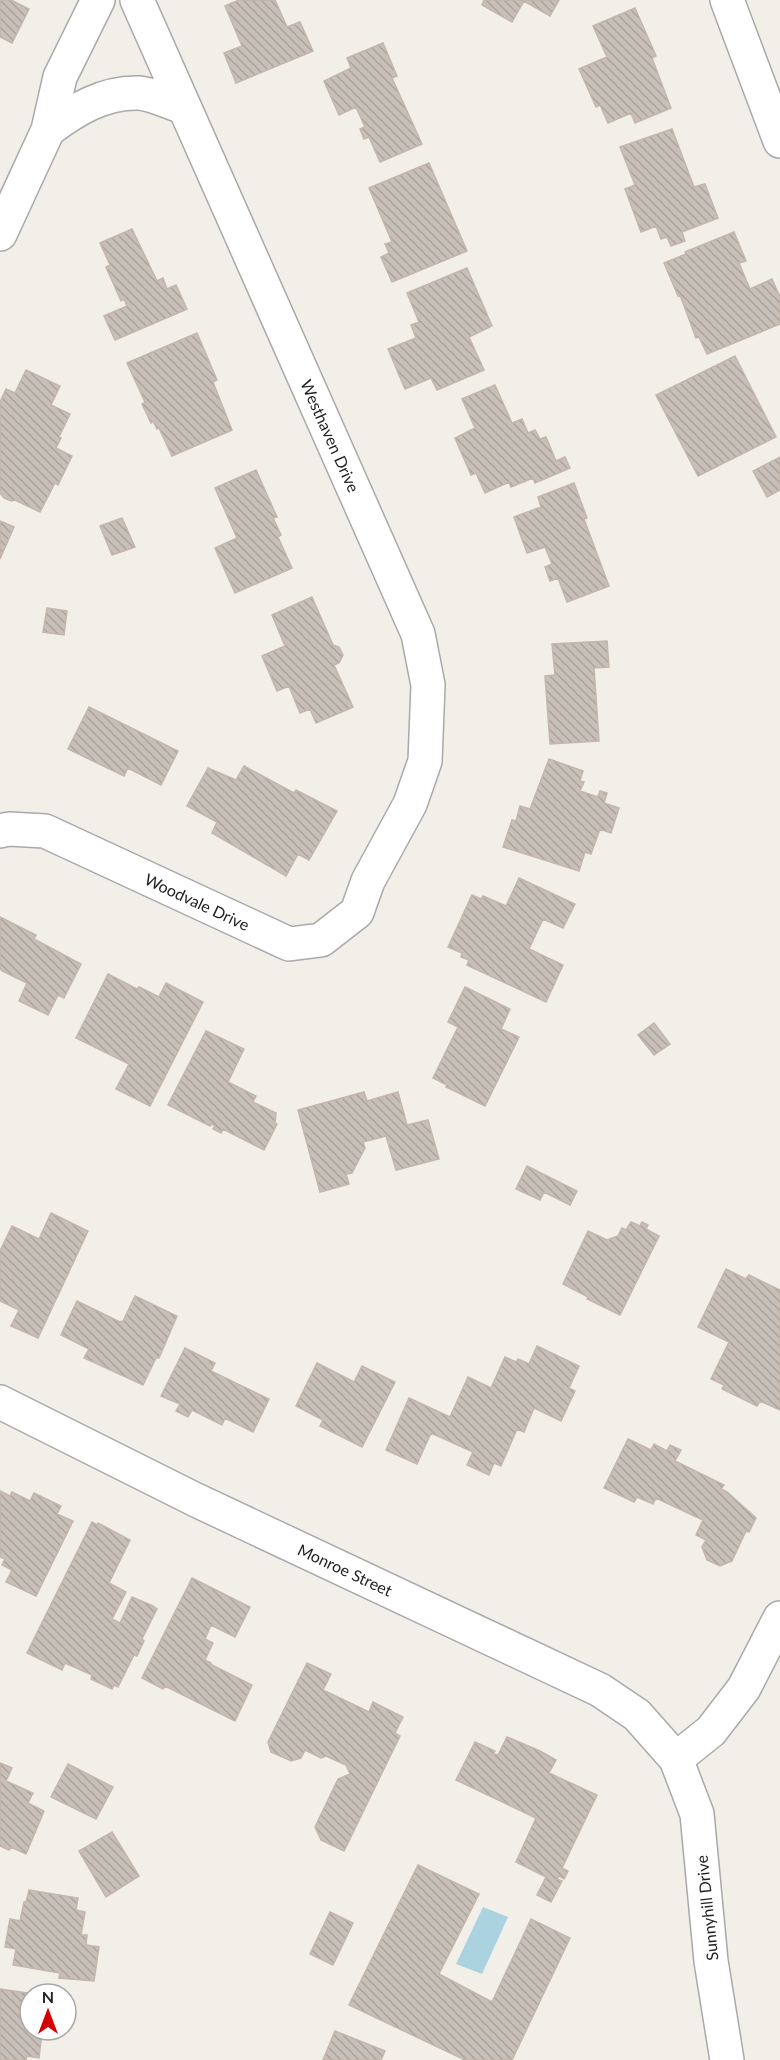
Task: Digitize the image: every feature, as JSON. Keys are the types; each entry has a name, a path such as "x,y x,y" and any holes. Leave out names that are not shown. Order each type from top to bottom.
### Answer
{"street":[{"path":"0,234 48,130 60,77 98,0"},
{"name":"Westhaven Drive","path":"137,0 418,634 428,684 425,761 410,804 368,880"},
{"path":"727,0 780,141"},
{"path":"48,130 77,109 112,95 141,93 184,107"},
{"name":"Woodvale Drive","path":"0,831 9,829 45,831 289,944 321,940 357,912 368,880"},
{"name":"Monroe Street","path":"0,1402 196,1500 600,1690 637,1715 676,1759"},
{"path":"676,1759 711,1731 744,1688 780,1618"},
{"name":"Sunnyhill Drive","path":"676,1759 697,1814 711,1961 727,2060"}],"water":[{"path":"483,1907 508,1917 482,1974 456,1964"}],"building":[{"path":"0,0 11,0 29,9 12,43 0,37"},
{"path":"239,0 275,0 287,27 300,22 313,51 236,83 224,53 242,46 225,6"},
{"path":"484,0 559,0 550,16 524,1 512,22 482,5"},
{"path":"635,8 656,56 652,58 671,108 635,123 631,113 608,123 600,105 596,107 579,69 607,57 593,26"},
{"path":"383,43 397,76 392,78 422,144 380,162 369,137 364,139 360,129 365,127 356,107 339,115 324,81 351,68 347,58"},
{"path":"672,129 694,187 705,184 718,218 682,232 685,241 671,246 667,237 661,239 656,226 641,232 625,189 635,185 620,147"},
{"path":"429,163 467,251 392,282 381,257 389,253 385,244 392,242 369,188"},
{"path":"132,229 157,281 163,278 167,289 176,285 187,309 115,340 104,316 127,306 124,299 121,301 106,267 110,265 100,243"},
{"path":"734,232 746,261 739,263 750,289 772,279 780,297 780,324 707,354 699,337 696,338 680,295 678,296 664,263"},
{"path":"467,268 492,326 469,337 484,370 437,390 431,378 405,389 388,349 416,338 411,325 419,322 407,293"},
{"path":"197,333 217,380 213,382 232,430 172,456 159,428 157,429 153,421 151,423 142,404 145,402 127,363"},
{"path":"735,356 776,437 698,476 656,395"},
{"path":"26,370 60,386 51,405 70,414 56,448 72,456 58,485 55,483 40,512 15,500 4,498 0,493 0,402 6,389 15,393"},
{"path":"495,385 512,423 522,419 528,433 535,430 540,439 546,437 556,461 565,457 570,468 535,483 533,478 511,487 509,482 485,493 476,473 471,475 455,438 475,428 462,399"},
{"path":"780,457 780,490 767,497 753,471"},
{"path":"256,470 277,517 273,518 281,535 278,537 292,568 235,593 215,548 237,538 215,488"},
{"path":"574,483 587,518 584,519 609,586 567,602 558,578 550,581 545,567 552,564 545,547 527,553 514,517 541,507 538,497"},
{"path":"122,518 135,547 112,555 100,526"},
{"path":"0,521 14,527 0,559"},
{"path":"312,597 333,645 339,647 343,655 339,663 334,665 353,707 316,723 310,709 300,713 289,686 277,691 262,656 285,646 272,615"},
{"path":"47,608 67,611 64,635 43,632"},
{"path":"607,641 609,667 594,668 599,741 550,744 545,676 555,675 552,644"},
{"path":"89,707 178,751 161,785 128,768 124,776 68,749"},
{"path":"549,759 583,771 580,781 584,782 580,791 598,797 600,791 607,793 604,803 619,808 611,833 600,829 591,854 585,852 579,871 503,847 512,820 516,821 520,806 530,809"},
{"path":"244,766 294,793 296,790 337,811 309,860 298,854 286,876 212,833 217,822 187,806 208,768 236,780"},
{"path":"519,878 575,904 563,928 543,919 529,949 563,965 546,1002 467,965 469,960 461,957 462,953 448,947 472,895 481,899 483,896 506,906"},
{"path":"0,917 36,935 34,939 81,964 64,998 58,995 48,1015 19,1001 27,983 0,968"},
{"path":"108,974 159,997 166,983 203,1002 150,1106 116,1089 129,1064 76,1038"},
{"path":"465,987 510,1009 501,1029 519,1037 485,1106 433,1078 458,1027 448,1022"},
{"path":"654,1023 670,1044 654,1055 638,1035"},
{"path":"206,1031 244,1049 228,1082 256,1096 253,1102 276,1113 275,1123 277,1124 264,1150 223,1129 221,1133 213,1129 215,1126 211,1124 210,1126 168,1105"},
{"path":"364,1092 367,1101 398,1092 407,1125 428,1120 439,1159 396,1170 386,1136 363,1142 365,1148 352,1173 346,1174 349,1184 320,1192 298,1110"},
{"path":"527,1166 577,1191 570,1205 544,1192 540,1200 516,1189"},
{"path":"51,1213 88,1231 38,1338 11,1326 19,1310 0,1301 0,1251 12,1226 39,1239"},
{"path":"631,1222 640,1226 642,1222 648,1225 646,1229 659,1236 620,1315 563,1284 588,1231 607,1240 618,1236 622,1228 626,1230"},
{"path":"726,1269 746,1279 749,1275 780,1290 780,1410 760,1401 757,1406 722,1389 724,1385 711,1379 729,1342 698,1327"},
{"path":"135,1296 177,1316 159,1358 156,1358 143,1385 84,1358 89,1349 61,1335 77,1301 120,1322 123,1321"},
{"path":"537,1346 579,1366 569,1388 575,1391 561,1421 534,1408 524,1432 517,1429 501,1466 494,1463 489,1475 467,1465 473,1452 431,1433 417,1464 386,1450 409,1398 450,1417 468,1377 491,1388 505,1357 529,1364"},
{"path":"185,1348 215,1363 211,1371 269,1399 253,1432 225,1418 222,1425 192,1410 188,1417 176,1411 180,1404 161,1396"},
{"path":"317,1363 354,1382 362,1366 395,1382 362,1447 320,1426 323,1420 296,1406"},
{"path":"628,1439 651,1450 654,1444 667,1451 670,1445 681,1450 675,1461 724,1485 721,1489 756,1518 749,1532 746,1531 732,1561 720,1566 707,1560 702,1547 706,1540 696,1535 703,1520 656,1498 653,1504 637,1497 634,1502 604,1488"},
{"path":"0,1491 10,1496 12,1492 30,1501 34,1493 61,1506 57,1514 73,1521 36,1596 6,1582 12,1570 2,1565 5,1559 0,1557"},
{"path":"92,1522 130,1540 109,1583 126,1592 112,1619 120,1623 132,1597 157,1609 142,1639 144,1641 137,1656 134,1655 118,1687 114,1685 112,1689 91,1679 92,1675 65,1663 62,1670 27,1653"},
{"path":"192,1578 250,1607 235,1637 211,1625 205,1639 213,1643 205,1660 252,1685 235,1721 165,1686 163,1689 142,1678"},
{"path":"307,1663 331,1674 323,1690 369,1712 373,1702 403,1717 395,1733 400,1736 344,1851 321,1840 315,1827 338,1779 350,1774 346,1765 326,1756 321,1758 305,1750 301,1758 291,1761 271,1752 268,1742"},
{"path":"507,1737 556,1760 549,1773 597,1795 562,1868 568,1871 564,1879 559,1876 557,1879 562,1881 551,1902 537,1895 546,1877 516,1862 536,1818 456,1780 475,1742 495,1751 493,1754 498,1755"},
{"path":"0,1763 12,1768 6,1781 33,1793 28,1803 44,1811 26,1854 11,1847 9,1850 0,1846"},
{"path":"68,1764 113,1787 96,1819 51,1797"},
{"path":"112,1832 139,1876 106,1897 79,1851"},
{"path":"418,1865 479,1894 439,1974 492,2002 531,1919 570,1938 512,2060 465,2060 349,2005"},
{"path":"29,1890 78,1898 76,1910 85,1912 81,1935 87,1935 86,1945 99,1947 94,1981 59,1978 60,1973 13,1965 16,1949 5,1947 10,1919 20,1921"},
{"path":"330,1912 353,1923 333,1965 310,1954"},
{"path":"0,1989 18,1992 18,2042 41,2042 39,2058 27,2056 26,2060 0,2060"},
{"path":"335,2031 385,2051 381,2060 323,2060"}]}
